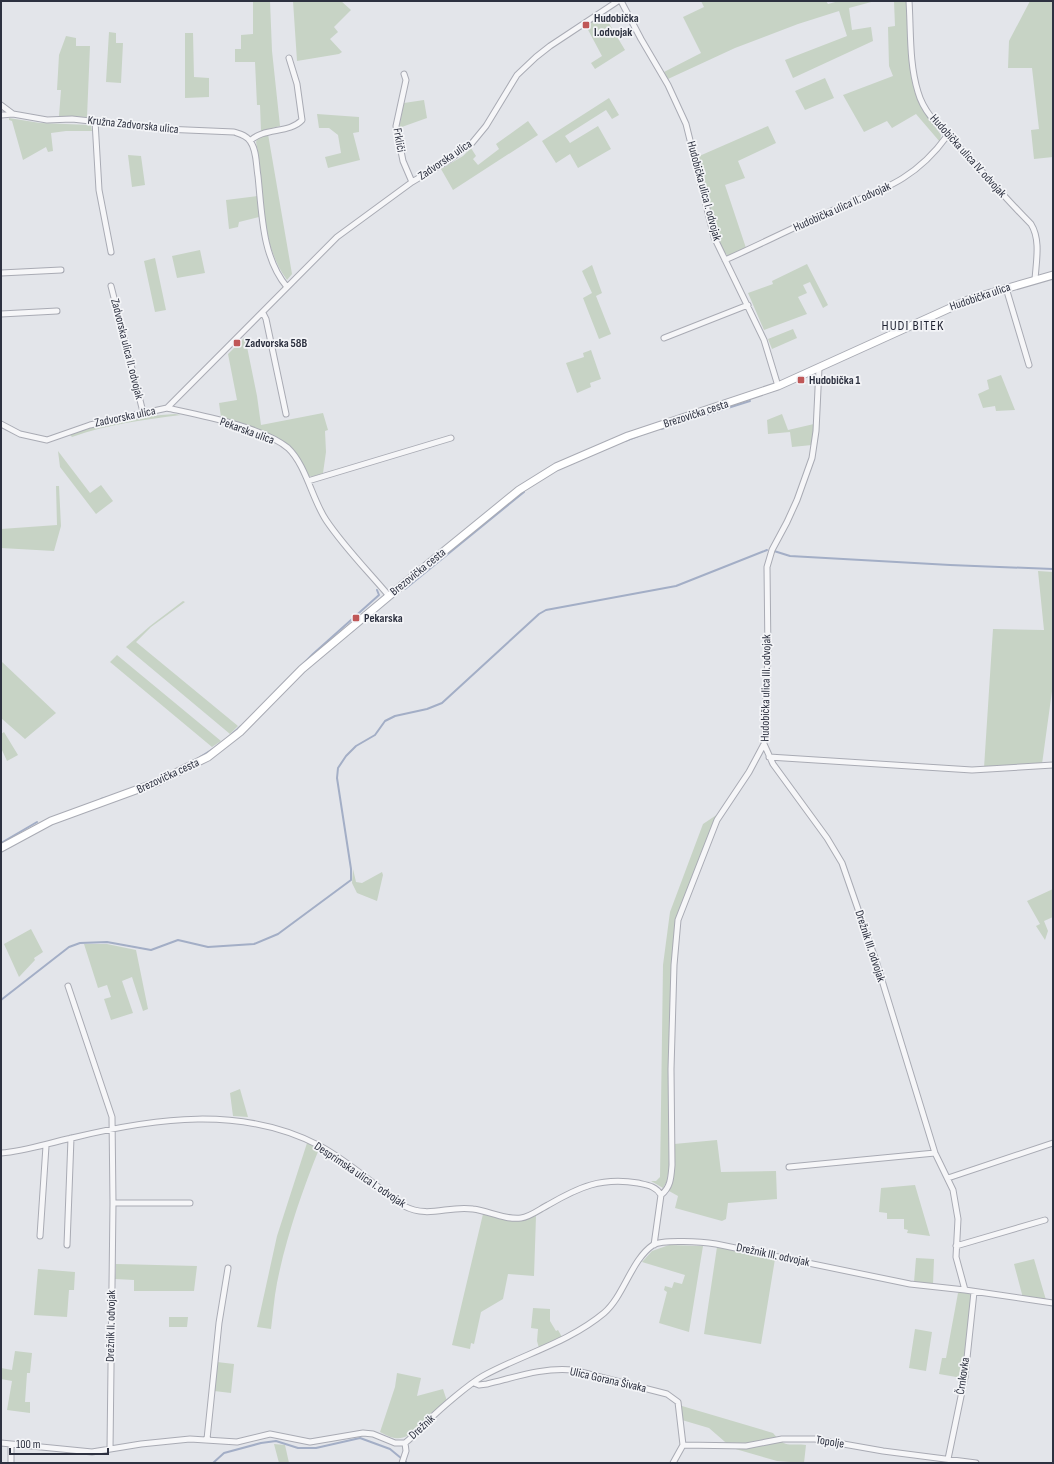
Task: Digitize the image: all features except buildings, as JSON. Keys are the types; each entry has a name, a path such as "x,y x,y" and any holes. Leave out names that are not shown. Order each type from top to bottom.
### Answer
{"main road":[{"name":"Hudobička ulica","path":"778,386 951,307 1006,288 1053,275"},
{"name":"Brezovička cesta","path":"1,848 51,821 155,783 208,757 240,732 302,669 389,596 519,490 556,467 628,436 778,386"}],"street":[{"name":"Zadvorska ulica","path":"1,424 20,434 47,440 90,425 143,412 167,408 337,237 412,182 458,154 479,136 517,75 536,57 550,46 620,1"},
{"name":"Hudobička ulica I. odvojak","path":"620,1 668,85 686,124 709,221 725,260 748,305 766,346 778,386"},
{"name":"Hudobička ulica IV. odvojak","path":"909,1 913,69 918,93 931,118 947,136 961,148 1031,224 1034,230 1036,242 1035,280"},
{"path":"287,287 275,270 267,246 256,156 250,141 256,136 294,125 302,120 297,84 289,58"},
{"name":"Frkliči","path":"404,74 406,80 396,126 403,161 412,182"},
{"name":"Kružna Zadvorska ulica","path":"1,105 14,114"},
{"name":"Kružna Zadvorska ulica","path":"1,115 14,114 47,120 72,119 164,129 234,132 243,135 250,141"},
{"path":"95,121 99,190 111,252"},
{"name":"Hudobička ulica II. odvojak","path":"725,260 821,215 894,184 920,168 938,150 947,136"},
{"path":"1,273 61,270"},
{"name":"Zadvorska ulica II. odvojak","path":"111,286 143,412"},
{"path":"1006,288 1029,365"},
{"path":"664,338 748,305"},
{"path":"1,314 57,311"},
{"path":"263,313 266,319 286,414"},
{"name":"Hudobička ulica III. odvojak","path":"819,368 816,431 812,458 788,522 772,550 767,566 768,655 764,744 769,757 972,770 1053,765"},
{"name":"Pekarska ulica","path":"167,408 225,421 256,432 282,444 292,453 326,520 389,596"},
{"path":"308,482 452,438"},
{"path":"654,1245 661,1195 666,1190 670,1181 672,1166 671,1069 674,965 678,920 717,820 749,772 764,744"},
{"name":"Drežnik III. odvojak","path":"769,757 827,838 842,863 877,964 935,1153 948,1178 956,1204 957,1265 965,1290"},
{"name":"Drežnik II. odvojak","path":"68,986 112,1116 113,1204 110,1449"},
{"name":"Desprimska ulica I. odvojak","path":"1,1153 46,1146 71,1138 168,1120 192,1118 219,1119 277,1128 333,1154 404,1206 419,1212 472,1209 509,1218 521,1218 577,1188 597,1182 609,1181 646,1184 655,1187 661,1195"},
{"path":"67,1245 71,1138"},
{"path":"948,1178 1053,1143"},
{"path":"40,1236 46,1146"},
{"path":"789,1167 935,1153"},
{"path":"113,1204 190,1203"},
{"path":"956,1246 1045,1220"},
{"name":"Drežnik III. odvojak","path":"654,1245 685,1242 716,1244 910,1284 965,1290 1053,1303"},
{"name":"Drežnik","path":"1,1443 92,1452 140,1444 207,1439 237,1442 270,1434 310,1442 363,1432 373,1434 395,1443 405,1443 430,1419 483,1377 570,1336 600,1316 611,1306 638,1264 654,1245"},
{"path":"207,1439 219,1323 228,1268"},
{"name":"Črnkovka","path":"948,1459 964,1377 974,1292"},
{"name":"Ulica Gorana Šivaka","path":"474,1383 479,1385 487,1384 546,1370 558,1369 573,1370 667,1394 678,1402 683,1445"},
{"name":"Topolje","path":"683,1445 746,1446 782,1439 815,1439 883,1451 976,1463"},
{"path":"402,1463 405,1443"},
{"path":"11,1444 11,1463"},
{"path":"673,1463 683,1445"}],"green space":[{"path":"253,1 270,1 272,51 280,126 261,131 260,105 257,105 255,62 235,62 235,49 241,49 241,35 253,34"},
{"path":"293,1 341,1 351,10 334,27 338,32 330,39 342,52 339,54 297,61"},
{"path":"701,1 826,1 828,4 839,1 875,1 849,8 852,30 871,27 873,41 793,78 785,60 847,36 839,11 798,24 735,48 668,79 664,72 701,53 683,17 704,7"},
{"path":"894,1 907,1 913,86 923,110 941,135 940,142 916,114 892,128 887,121 864,132 843,95 893,76 889,66 888,27 895,26"},
{"path":"1030,1 1053,1 1053,157 1034,159 1031,130 1039,129 1032,68 1008,68 1009,41"},
{"path":"604,15 625,50 595,69 591,63 602,56 586,26"},
{"path":"109,32 116,33 116,43 123,43 121,83 106,82"},
{"path":"185,33 193,33 194,77 209,78 209,97 185,98"},
{"path":"66,36 76,38 76,46 90,46 87,117 59,116 61,90 57,90 59,55"},
{"path":"825,78 834,98 805,110 795,91"},
{"path":"609,98 619,115 612,119 606,110 565,136 570,143 598,126 611,149 578,168 570,154 556,163 542,141"},
{"path":"424,100 427,118 399,128 404,103"},
{"path":"317,114 359,117 359,132 353,133 360,160 328,168 325,157 341,153 338,135 329,128 319,128"},
{"path":"9,118 40,123 91,125 92,131 66,131 51,133 53,151 48,152 46,147 23,160 12,121 9,120"},
{"path":"528,121 538,135 453,190 441,169 463,156 471,148 476,156 473,159 478,165 499,149 496,144"},
{"path":"768,126 776,143 738,161 745,178 725,185 746,248 728,256 720,247 716,236 697,157"},
{"path":"268,134 292,274 287,280 278,265 271,248 264,214 256,142 258,137"},
{"path":"128,155 141,156 145,185 132,187"},
{"path":"257,196 259,217 239,222 238,227 229,229 226,200"},
{"path":"200,250 205,273 177,278 172,256"},
{"path":"155,258 166,310 155,312 144,261"},
{"path":"807,264 828,305 823,308 810,282 803,285 807,293 798,297 807,314 764,330 748,293 773,284 772,281"},
{"path":"592,265 602,293 596,296 611,334 599,339 583,298 592,293 582,271"},
{"path":"793,329 797,338 772,349 768,339"},
{"path":"245,337 257,396 261,425 323,413 328,430 325,431 326,452 323,473 312,477 309,476 295,451 284,441 221,417 219,403 237,400 228,354"},
{"path":"591,350 601,379 590,383 591,387 577,393 566,363 584,357 583,353"},
{"path":"1001,375 1015,410 996,411 995,406 983,408 978,394 989,389 987,380"},
{"path":"175,414 181,415 112,426 72,437 70,435 122,420"},
{"path":"782,414 788,430 814,424 812,445 792,447 790,432 768,434 767,420"},
{"path":"58,451 90,493 101,485 113,501 96,514 60,467"},
{"path":"56,486 59,486 61,526 54,551 1,548 1,529 57,525"},
{"path":"1038,571 1053,572 1053,684 1042,764 984,768 993,629 1044,630"},
{"path":"183,601 185,602 151,627 136,642 238,726 230,734 126,647 150,626"},
{"path":"117,655 221,741 212,747 110,662"},
{"path":"1,661 56,713 25,739 1,718"},
{"path":"4,732 18,755 7,761 1,748 1,734"},
{"path":"718,814 677,919 674,932 668,1068 669,1166 667,1181 663,1188 651,1181 656,1181 660,1177 663,965 670,912 703,824"},
{"path":"353,869 356,882 362,883 382,872 383,875 377,901 357,893 352,883"},
{"path":"1053,889 1053,917 1044,921 1048,931 1045,940 1036,926 1040,924 1027,901"},
{"path":"31,929 43,952 34,958 35,960 19,977 4,944"},
{"path":"84,944 107,944 136,950 148,1009 143,1011 132,977 122,981 133,1013 111,1020 104,999 111,997 107,985 98,988"},
{"path":"240,1089 248,1117 233,1116 230,1093"},
{"path":"717,1140 721,1172 776,1171 777,1199 728,1203 726,1219 722,1221 675,1208 678,1196 669,1191 673,1180 674,1144"},
{"path":"307,1143 319,1149 301,1198 285,1249 276,1289 271,1329 257,1327 277,1236"},
{"path":"915,1185 930,1236 907,1233 908,1230 904,1229 904,1219 887,1219 887,1213 879,1212 881,1188"},
{"path":"483,1214 517,1221 536,1216 534,1276 508,1274 503,1299 481,1312 474,1344 471,1343 470,1349 452,1345"},
{"path":"669,1245 703,1246 689,1332 659,1323 667,1292 664,1290 665,1286 672,1288 674,1282 682,1284 685,1275 642,1262 652,1251"},
{"path":"717,1247 775,1259 761,1344 704,1334"},
{"path":"916,1258 934,1259 933,1285 914,1282"},
{"path":"1034,1259 1046,1300 1023,1298 1014,1264"},
{"path":"116,1264 197,1266 194,1291 134,1291 134,1280 115,1279"},
{"path":"38,1269 75,1272 74,1290 69,1290 67,1317 34,1315"},
{"path":"958,1293 972,1293 962,1378 939,1374 942,1358 946,1358"},
{"path":"533,1308 550,1309 550,1321 562,1337 539,1348 537,1341 538,1329 531,1328"},
{"path":"169,1317 188,1317 187,1327 169,1327"},
{"path":"915,1329 932,1332 926,1371 909,1368"},
{"path":"15,1351 32,1353 30,1373 27,1373 25,1402 30,1402 30,1413 7,1410 12,1381 1,1379 1,1368 12,1370"},
{"path":"217,1362 234,1364 231,1393 214,1391"},
{"path":"397,1373 421,1378 417,1396 443,1389 447,1401 409,1435 401,1438 391,1437 380,1432 395,1387"},
{"path":"682,1406 773,1433 784,1443 791,1445 806,1445 804,1463 777,1461 732,1448 709,1428 682,1420"},
{"path":"274,1444 285,1445 289,1463 279,1463"}],"waterway":[{"path":"661,429 750,401"},
{"path":"625,441 638,436"},
{"path":"405,589 524,492"},
{"path":"1,1000 69,947 80,943 107,942 151,950 178,940 208,947 254,944 278,934 351,880 351,869 337,778 338,768 346,756 356,746 375,735 385,721 395,716 427,709 442,703 539,614 546,610 676,586 767,550"},
{"path":"774,551 790,556 1053,569"},
{"path":"275,692 313,654 379,595 377,590"},
{"path":"232,734 241,726"},
{"path":"200,757 213,749"},
{"path":"101,799 108,797"},
{"path":"1,843 37,822"},
{"path":"213,1463 224,1453 261,1443 276,1441 298,1448 316,1448 360,1438 390,1449 407,1463"}],"place":[{"name":"Hudobička I.odvojak","path":"586,25"},
{"name":"Zadvorska 58B","path":"237,343"},
{"name":"Hudobička 1","path":"801,380"},
{"name":"Pekarska","path":"356,618"}],"district":[{"name":"HUDI BITEK","path":"913,325"}]}
